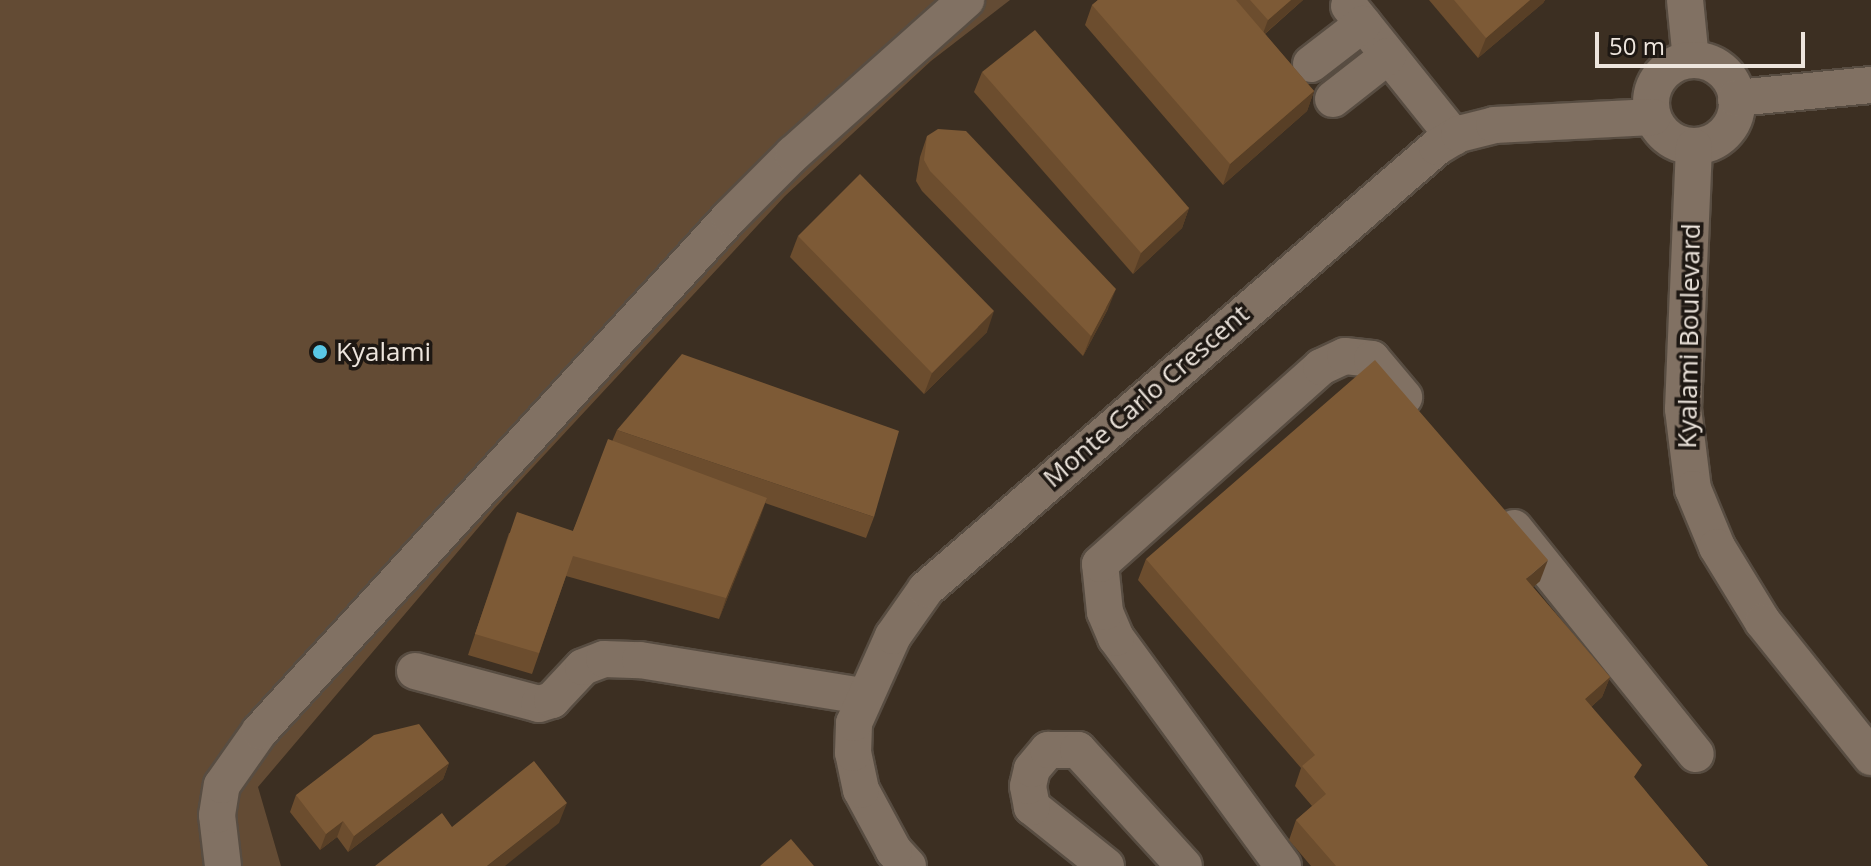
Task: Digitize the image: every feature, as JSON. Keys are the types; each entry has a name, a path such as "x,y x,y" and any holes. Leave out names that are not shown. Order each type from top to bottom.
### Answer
{"street":[{"path":"223,866 217,815 222,785 260,731 730,217 793,154 966,0"},
{"path":"1685,0 1691,60"},
{"path":"1311,64 1356,15 1454,137"},
{"path":"1333,99 1388,56"},
{"path":"1691,60 1721,70 1736,98 1726,132 1694,147 1669,138 1653,117 1658,79 1667,70 1691,60"},
{"path":"1736,98 1871,85"},
{"name":"Monte Carlo Crescent","path":"908,866 894,851 861,790 853,753 862,696 893,636 926,589 963,553 1412,167 1454,137 1494,125 1653,117"},
{"name":"Kyalami Boulevard","path":"1694,147 1683,409 1693,489 1717,547 1763,622 1871,757"},
{"path":"1283,866 1116,638 1102,598 1100,564 1321,367 1345,356 1372,359 1422,419"},
{"path":"1493,504 1696,754"},
{"path":"415,671 539,704 552,700 583,667 604,659 640,660 862,696"},
{"path":"1106,866 1032,807 1028,786 1032,769 1048,750 1078,750 1184,866"}],"shaded area":[{"name":"Kyalami","path":"0,0 1010,0 931,61 785,196 495,508 258,787 281,866 0,866"}],"building":[{"path":"1098,0 1236,0 1314,91 1230,164 1092,5"},
{"path":"1250,0 1291,0 1268,20"},
{"path":"1454,0 1530,0 1486,38"},
{"path":"1035,30 1189,208 1141,253 982,72"},
{"path":"938,129 966,131 1116,289 1091,336 930,171 924,160 927,136"},
{"path":"860,174 994,311 932,373 798,236"},
{"path":"682,354 899,431 874,517 617,430"},
{"path":"1375,360 1548,560 1526,579 1610,677 1585,699 1642,765 1634,777 1708,866 1336,866 1296,820 1326,794 1302,766 1315,755 1146,559"},
{"path":"608,439 767,498 726,598 573,556 539,653 475,634 517,512 573,531"},
{"path":"419,724 449,763 354,836 343,821 326,834 296,795 374,735"},
{"path":"534,761 567,803 487,866 375,866 442,813 452,827"},
{"path":"791,839 814,866 760,866"}],"place":[{"name":"Kyalami","path":"320,352"}]}
